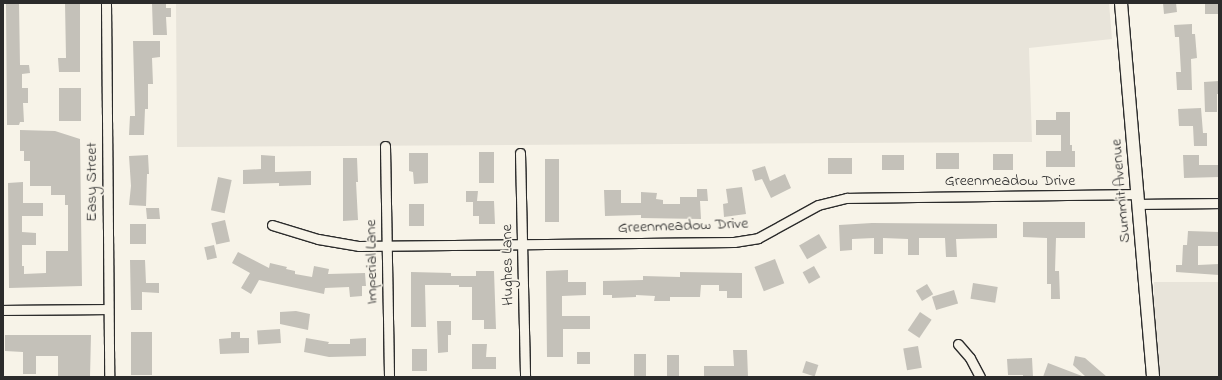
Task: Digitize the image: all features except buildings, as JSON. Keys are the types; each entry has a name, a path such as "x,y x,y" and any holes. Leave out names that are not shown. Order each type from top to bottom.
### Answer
{"main road":[{"name":"Summit Avenue","path":"1121,3 1152,377"}],"street":[{"name":"Easy Street","path":"106,3 109,377"},
{"name":"Imperial Lane","path":"385,146 388,377"},
{"name":"Hughes Lane","path":"520,152 524,377"},
{"name":"Greenmeadow Drive","path":"272,225 318,239 347,245 745,241 770,233 805,211 818,205 847,198 1138,199 1219,203"},
{"path":"3,310 108,309"},
{"path":"958,344 970,358 980,377"}],"shaded area":[{"path":"176,3 1109,3 1112,39 1029,48 1032,142 177,147"},
{"path":"1154,282 1219,282 1219,377 1154,377"}]}
